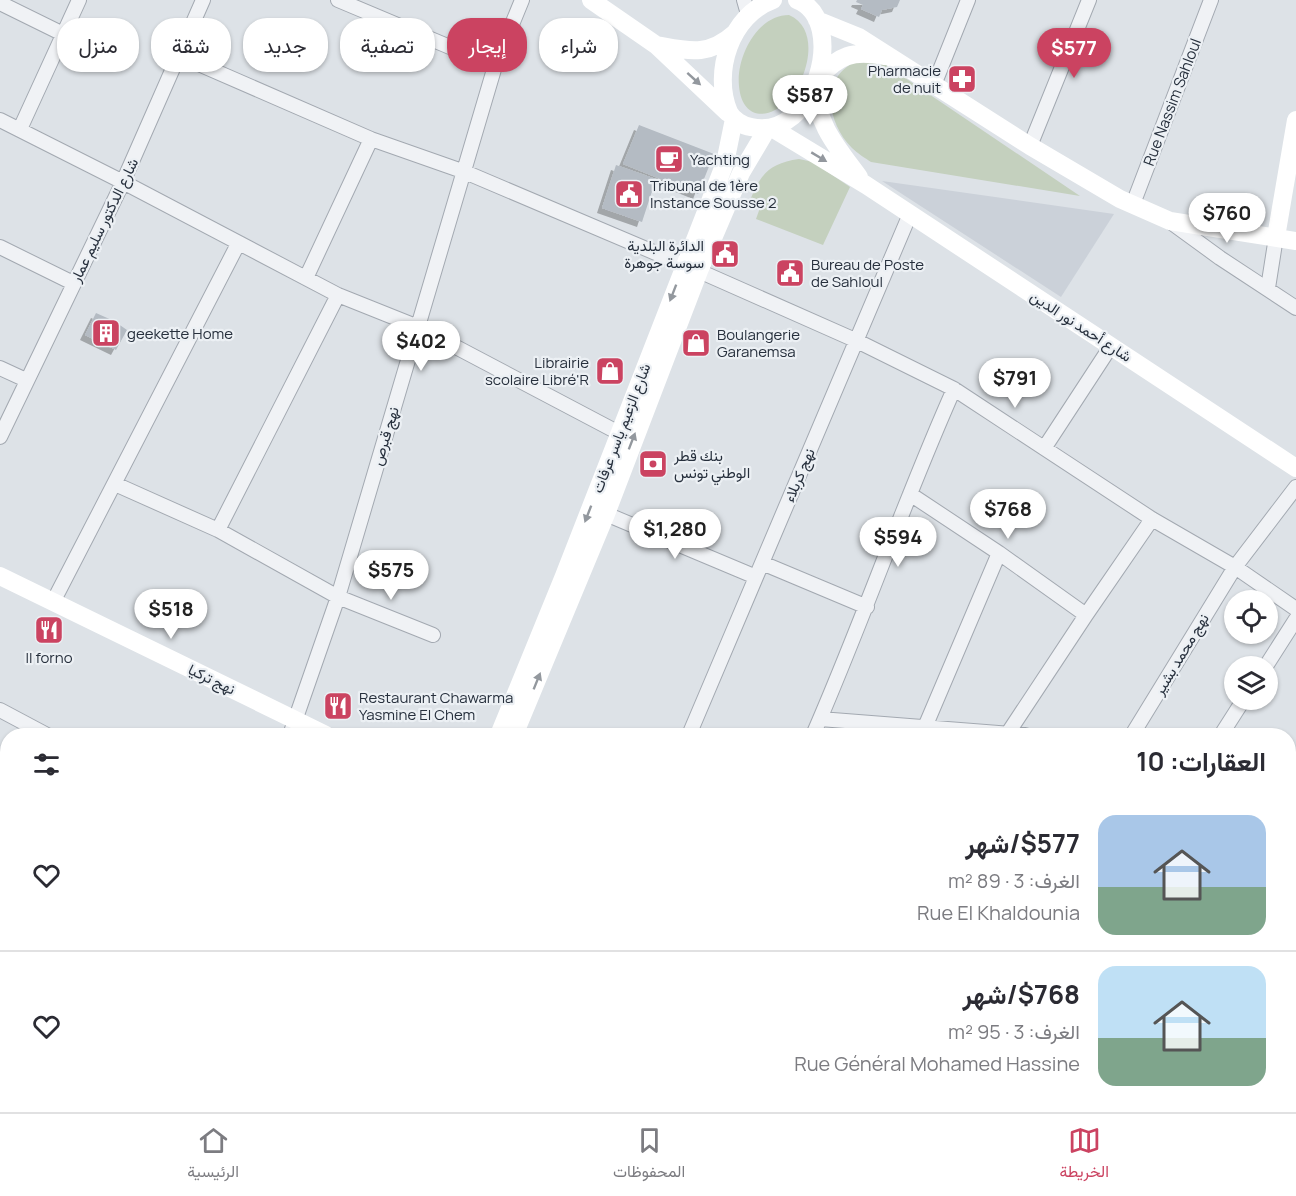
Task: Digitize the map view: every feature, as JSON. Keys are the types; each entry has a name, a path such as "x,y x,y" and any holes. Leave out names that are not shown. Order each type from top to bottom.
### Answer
{"street":[{"path":"71,18 80,0"},
{"name":"شارع الدكتور سليم عمار","path":"194,18 202,0"},
{"path":"338,0 447,46"},
{"name":"نهج قبرص","path":"515,18 522,0"},
{"path":"591,0 656,45 732,117"},
{"path":"732,117 724,97 723,81 727,52 746,7 772,0"},
{"path":"934,85 968,0"},
{"path":"1030,146 1089,0"},
{"name":"Rue Nassim Sahloul","path":"1133,204 1211,0"},
{"path":"0,3 57,30"},
{"path":"809,6 1030,146 1120,199 1170,221 1220,258 1296,308"},
{"path":"770,129 797,113 807,102 816,82 823,48 809,6"},
{"path":"656,45 685,51 708,50 722,45 735,33"},
{"path":"20,129 57,46"},
{"path":"816,82 829,65 844,56 868,53 894,58"},
{"name":"شارع الدكتور سليم عمار","path":"0,437 123,182 171,72"},
{"path":"217,72 370,139 465,172 692,268 855,340 954,389 1152,519 1235,567 1296,609"},
{"name":"نهج قبرص","path":"292,727 338,597 493,72"},
{"name":"شارع أحمد نور الدين","path":"816,82 818,114 828,133 866,185"},
{"name":"شارع أحمد نور الدين","path":"732,117 747,127 770,129 866,185 1296,468"},
{"name":"شارع الزعيم ياسر عرفات","path":"517,728 606,514 692,268 725,163 732,117"},
{"path":"0,120 338,295 418,327 619,433"},
{"path":"1268,288 1296,120"},
{"name":"شارع الزعيم ياسر عرفات","path":"502,728 619,433 692,268 741,173 770,129"},
{"path":"306,278 370,139"},
{"name":"نهج كربلاء","path":"692,728 910,214"},
{"path":"1170,221 1296,241"},
{"path":"53,602 238,243"},
{"path":"0,247 73,283"},
{"path":"218,530 338,295"},
{"path":"1045,447 1111,346"},
{"path":"0,368 26,380"},
{"path":"816,728 867,607 929,444 954,389"},
{"path":"115,484 218,530 338,597 433,635"},
{"name":"نهج محمد بشير","path":"1136,728 1235,567 1296,487"},
{"path":"910,494 999,553 1086,615"},
{"path":"606,514 756,577"},
{"path":"1011,728 1152,519"},
{"path":"925,727 999,553"},
{"path":"762,563 867,607"},
{"name":"نهج تركيا","path":"0,576 292,727"},
{"path":"1273,656 1296,620"},
{"path":"0,710 34,728"},
{"path":"1225,728 1237,710"},
{"path":"820,719 939,728"}],"shaded area":[{"path":"882,181 1114,214 1061,297"}],"green space":[{"path":"789,15 799,22 805,31 808,42 806,67 802,79 789,99 773,111 758,114 745,105 741,97 739,75 741,63 745,51 758,30 767,22"},
{"path":"855,62 883,63 1080,196 871,162 854,150 844,138 833,115 832,90 836,79"},
{"path":"799,159 813,162 850,187 823,245 756,219 761,205 750,201 767,171 781,163"}],"building":[{"path":"857,0 900,0 897,7 882,10 879,17 861,9 863,5 856,2"},
{"name":"Yachting","path":"639,125 714,154 698,194 623,164"},
{"name":"Tribunal de 1ère Instance Sousse 2","path":"616,165 656,179 642,222 602,208"},
{"name":"geekette Home","path":"96,313 127,330 116,350 85,335"}],"place":[{"name":"Pharmacie de nuit","path":"962,79"},
{"name":"Yachting","path":"669,159"},
{"name":"Tribunal de 1ère Instance Sousse 2","path":"629,194"},
{"name":"الدائرة البلدية سوسة جوهرة","path":"725,254"},
{"name":"Bureau de Poste de Sahloul","path":"790,273"},
{"name":"geekette Home","path":"106,333"},
{"name":"Boulangerie Garanemsa","path":"696,343"},
{"name":"Librairie scolaire Libré'R","path":"610,371"},
{"name":"بنك قطر الوطني تونس","path":"653,464"},
{"name":"Il forno","path":"49,630"},
{"name":"Restaurant Chawarma Yasmine El Chem","path":"338,706"}]}
